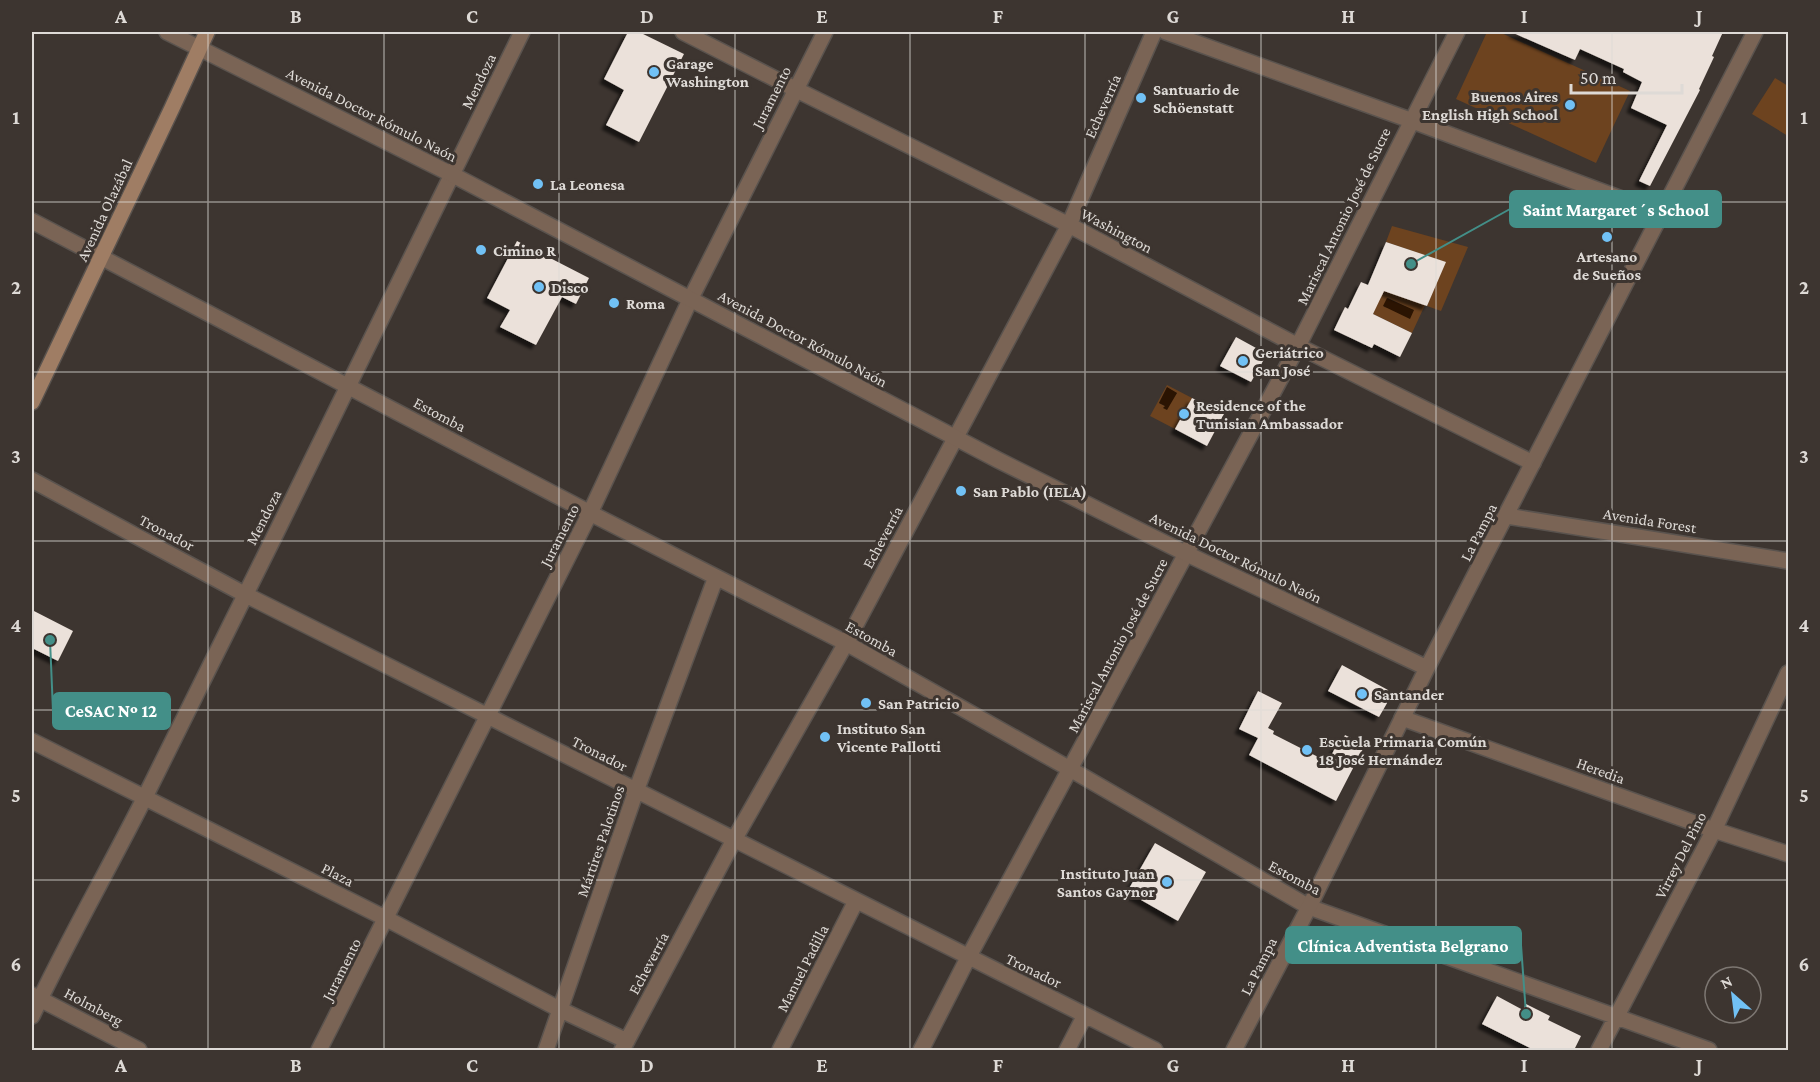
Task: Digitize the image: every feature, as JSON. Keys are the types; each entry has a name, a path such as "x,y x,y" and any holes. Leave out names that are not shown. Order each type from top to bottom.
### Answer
{"main road":[{"name":"Avenida Olazábal","path":"32,402 207,32"}],"street":[{"name":"Avenida Doctor Rómulo Naón","path":"167,32 453,175 955,438 1187,554 1427,668"},
{"name":"Mendoza","path":"32,1016 36,996 144,798 350,386 522,32"},
{"name":"Washington","path":"683,32 1069,225 1298,346 1533,463"},
{"name":"Juramento","path":"319,1050 590,513 690,300 825,32"},
{"name":"Echeverría","path":"624,1046 735,838 846,643 1069,225 1154,32"},
{"path":"1166,32 1662,214"},
{"name":"Mariscal Antonio José de Sucre","path":"921,1050 968,958 1298,346 1456,32"},
{"name":"La Pampa","path":"1234,1050 1309,907 1427,668 1755,32"},
{"name":"Estomba","path":"32,221 590,513 846,643 1309,907 1709,1050"},
{"name":"Tronador","path":"32,480 244,594 1155,1050"},
{"name":"Avenida Forest","path":"1507,516 1788,561"},
{"name":"Mártires Palotinos","path":"546,1050 636,791 716,577"},
{"name":"Virrey Del Pino","path":"1599,1050 1714,830 1788,673"},
{"name":"Heredia","path":"1402,718 1714,830 1788,854"},
{"name":"Plaza","path":"32,741 387,919 560,1009 624,1046"},
{"name":"Manuel Padilla","path":"780,1050 856,901"},
{"name":"Holmberg","path":"36,996 139,1050"},
{"path":"1067,1050 1085,1016"}],"shaded area":[{"path":"1487,32 1499,32 1630,91 1596,163 1456,99"},
{"path":"1775,78 1788,86 1788,136 1752,114"},
{"path":"1392,226 1468,247 1441,311 1427,306 1445,262 1386,242"},
{"path":"1382,290 1425,305 1412,333 1373,314","holes":["1388,298 1414,311 1384,307"]},
{"path":"1387,298 1414,310 1410,319 1383,306"},
{"path":"1167,385 1192,398 1175,429 1150,416","holes":["1167,388 1177,393 1165,406 1159,403"]},
{"path":"1167,387 1177,393 1167,410 1159,403"}],"building":[{"name":"Garage Washington","path":"628,32 639,32 684,54 639,142 606,125 624,90 604,79"},
{"path":"1511,32 1723,32 1700,90 1650,186 1639,181 1667,125 1631,108 1642,82 1623,72 1624,69 1580,49 1575,60"},
{"name":"Disco","path":"517,241 589,278 576,304 562,297 536,345 500,327 510,310 487,298"},
{"path":"1386,242 1446,262 1427,306 1384,291 1373,314 1412,333 1400,357 1374,344 1372,348 1334,330 1345,307 1348,309 1361,282 1368,285"},
{"name":"Geriátrico San José","path":"1236,337 1267,354 1251,382 1220,366"},
{"path":"1192,398 1224,414 1207,446 1175,429"},
{"path":"32,610 73,631 58,661 32,648"},
{"name":"Santander","path":"1342,665 1388,690 1390,698 1379,717 1328,691"},
{"name":"Escuela Primaria Común 18 José Hernández","path":"1258,691 1282,703 1268,728 1274,731 1273,734 1328,762 1337,744 1340,746 1345,735 1365,745 1336,801 1249,755 1258,738 1239,729"},
{"name":"Instituto Juan Santos Gaynor","path":"1155,843 1206,872 1178,921 1127,892"},
{"path":"1497,996 1523,1010 1526,1004 1550,1016 1548,1020 1581,1036 1574,1050 1534,1050 1482,1024"}],"place":[{"name":"Garage Washington","path":"654,72"},
{"name":"Santuario de Schöenstatt","path":"1141,98"},
{"name":"Buenos Aires English High School","path":"1570,105"},
{"name":"La Leonesa","path":"538,184"},
{"name":"Artesano de Sueños","path":"1607,237"},
{"name":"Cimino R","path":"481,250"},
{"name":"Saint Margaret´s School","path":"1411,264"},
{"name":"Disco","path":"539,287"},
{"name":"Roma","path":"614,303"},
{"name":"Geriátrico San José","path":"1243,361"},
{"name":"Residence of the Tunisian Ambassador","path":"1184,414"},
{"name":"San Pablo (IELA)","path":"961,491"},
{"name":"CeSAC Nº 12","path":"50,640"},
{"name":"Santander","path":"1362,694"},
{"name":"San Patricio","path":"866,703"},
{"name":"Instituto San Vicente Pallotti","path":"825,737"},
{"name":"Escuela Primaria Común 18 José Hernández","path":"1307,750"},
{"name":"Instituto Juan Santos Gaynor","path":"1167,882"},
{"name":"Clínica Adventista Belgrano","path":"1526,1014"}]}
